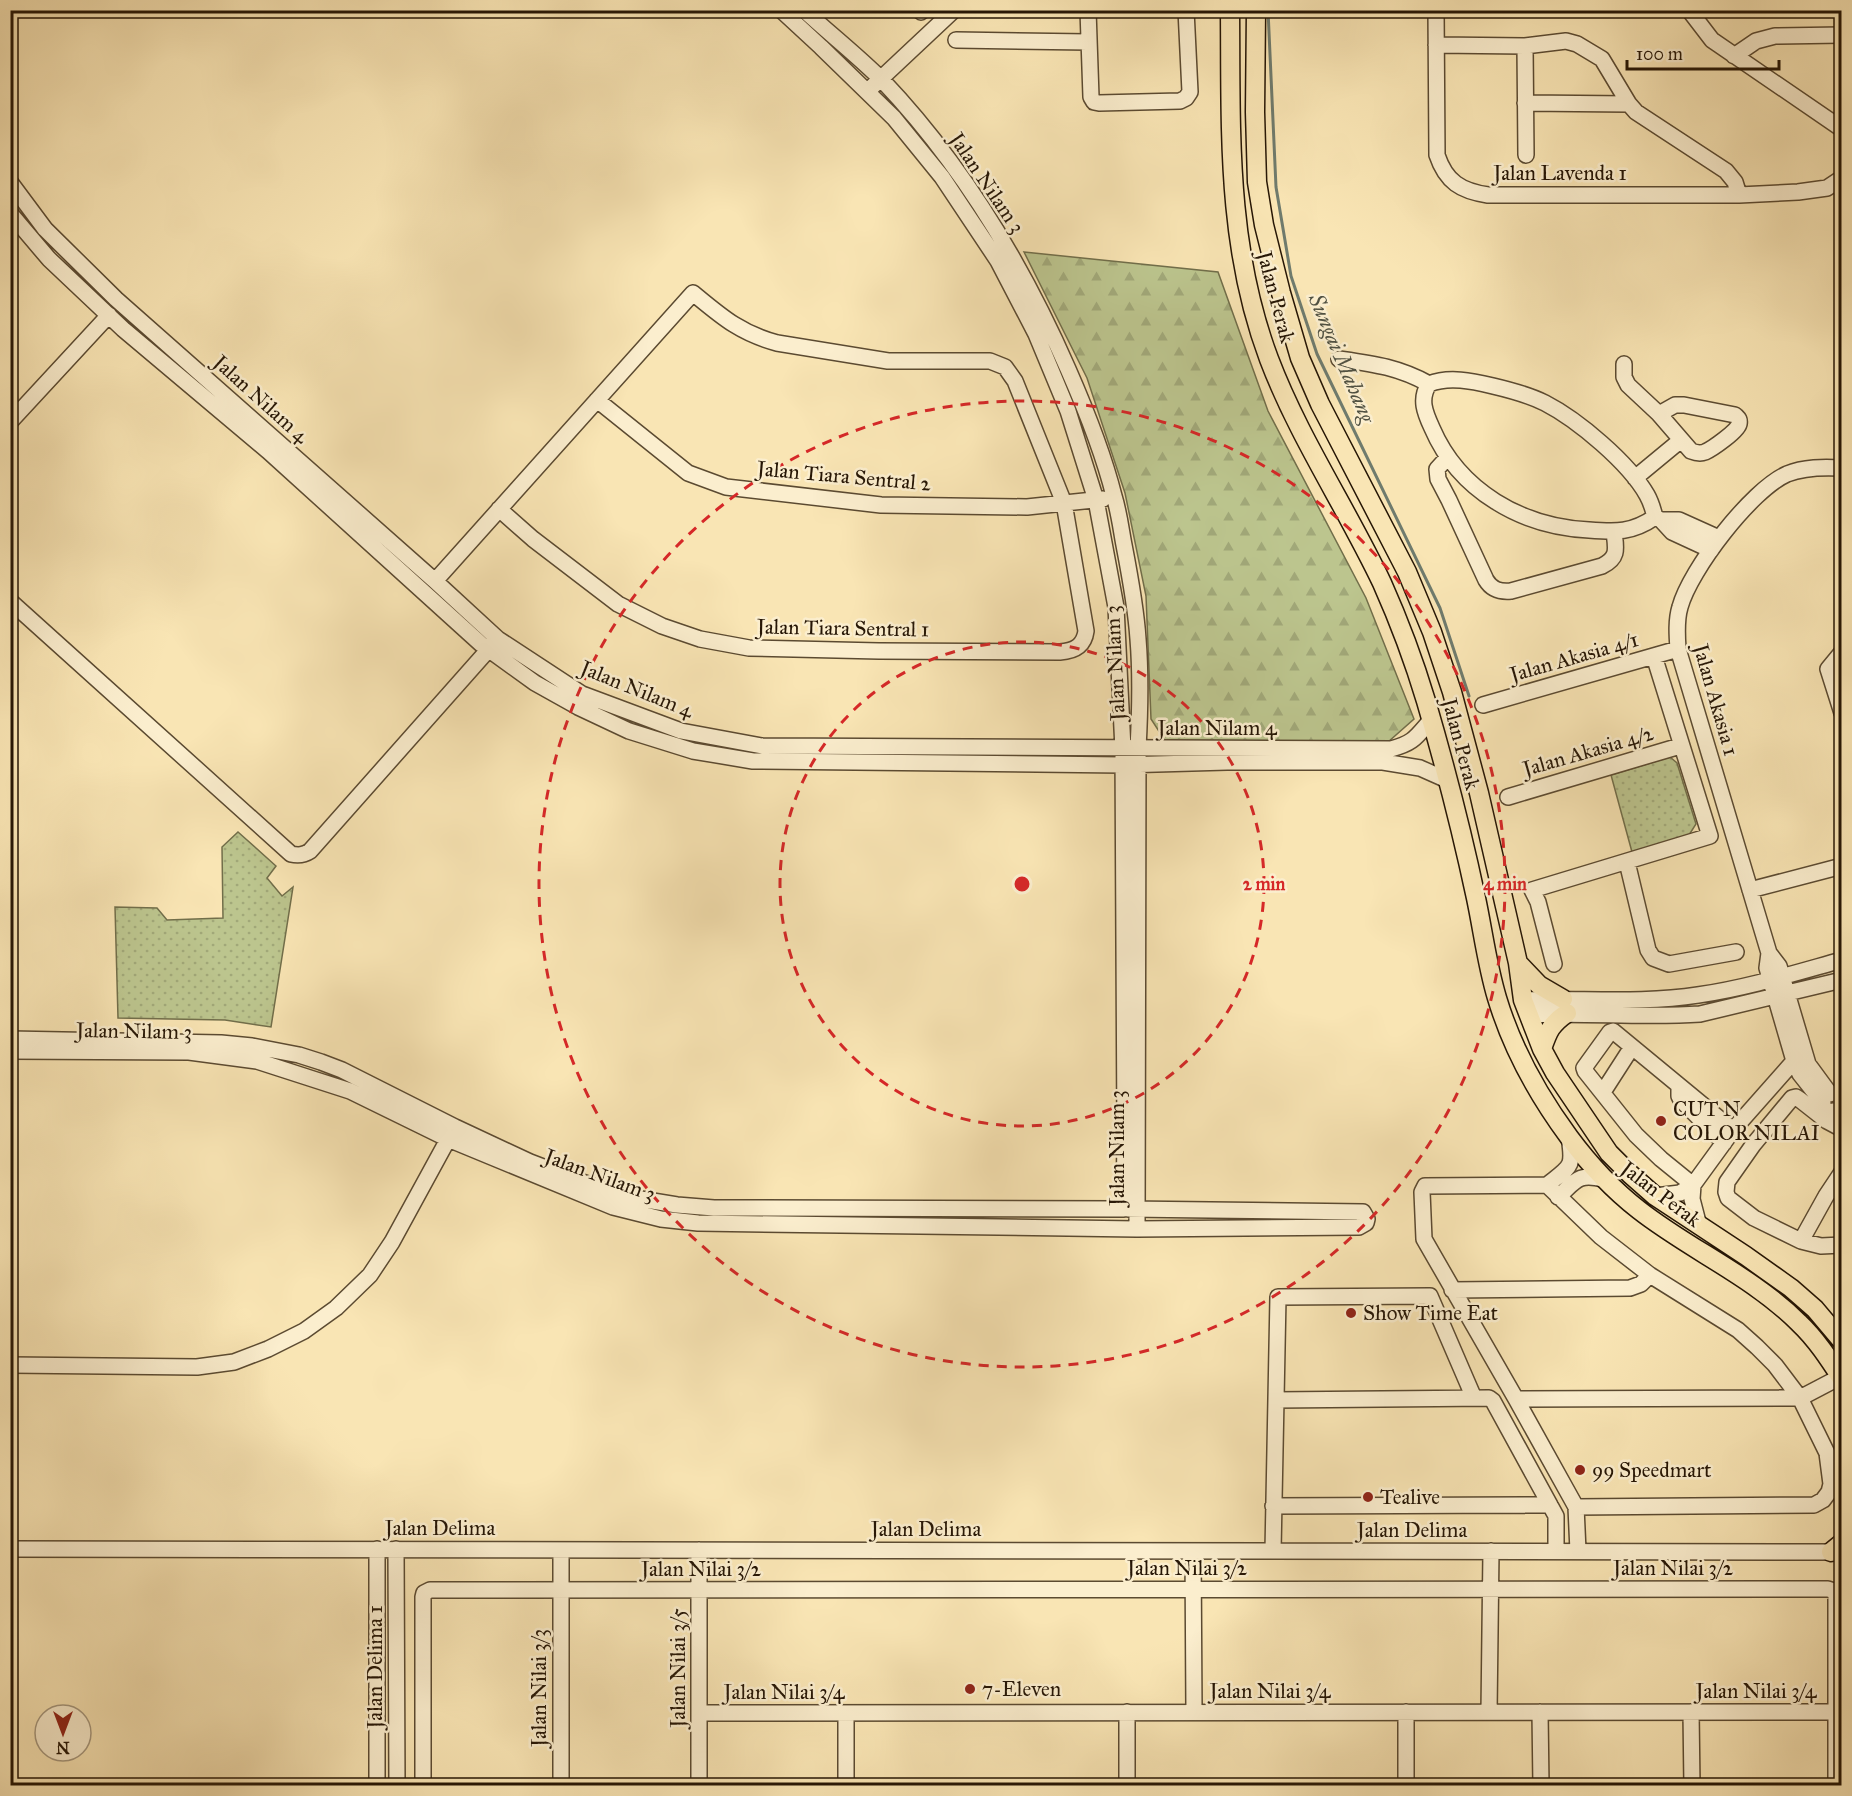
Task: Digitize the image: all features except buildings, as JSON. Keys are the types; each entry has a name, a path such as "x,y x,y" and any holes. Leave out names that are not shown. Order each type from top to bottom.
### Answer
{"main road":[{"name":"Jalan Perak","path":"1230,10 1232,184 1241,256 1248,286 1272,367 1294,417 1381,582 1406,641 1447,780 1497,998 1513,1044 1530,1076 1569,1137 1603,1179 1642,1212 1736,1272 1778,1304 1819,1345 1841,1377"},
{"name":"Jalan Perak","path":"1256,10 1257,182 1264,225 1281,293 1300,358 1320,404 1407,572 1432,632 1452,692 1479,793 1518,963 1523,1008 1555,1073 1609,1154 1655,1196 1791,1288 1815,1309 1842,1341"},
{"path":"1476,899 1489,927 1503,984 1510,1001 1523,1008"},
{"path":"1518,963 1539,985 1565,1006 1548,1031 1542,1049"},
{"path":"1523,1008 1516,1012 1515,1022 1526,1050 1530,1076"}],"street":[{"name":"Jalan Nilam 3","path":"781,10 887,111 928,158 998,261 1036,334 1068,411 1096,500 1116,607 1131,748 1131,1209"},
{"name":"Jalan Nilam 3","path":"804,10 881,80 924,128 972,193 1017,265 1046,319 1101,450 1115,498 1138,640 1140,712 1131,748"},
{"path":"867,91 954,10"},
{"path":"1088,10 1091,97 1094,102 1099,103 1180,101 1186,98 1190,92 1186,10"},
{"name":"Jalan Lavenda 1","path":"1436,10 1437,155 1448,177 1464,190 1488,195 1739,195 1814,191 1827,188 1842,178"},
{"path":"1689,10 1712,40 1842,129"},
{"path":"1734,56 1756,41 1775,36 1842,35"},
{"path":"956,40 1088,42"},
{"path":"1436,45 1525,46 1566,41 1577,44 1602,59 1629,104 1642,116 1726,171 1736,182 1739,195"},
{"path":"1525,46 1526,155"},
{"path":"1525,103 1629,104"},
{"name":"Jalan Nilam 4","path":"10,182 45,229 116,299 498,639 582,694 681,732 762,746 1391,749 1406,745 1431,720"},
{"name":"Jalan Nilam 4","path":"10,213 49,259 109,315 268,451 417,587 489,649 535,683 629,732 693,751 753,761 1130,765 1227,762 1383,762 1420,768 1447,780"},
{"path":"435,581 693,293 742,331 777,343 888,361 990,361 1005,367 1015,381 1065,503"},
{"path":"10,422 109,315"},
{"path":"1339,359 1391,368 1429,384 1445,380 1481,383 1517,392 1545,403 1575,422 1610,452 1635,478 1648,496 1658,518 1669,530 1686,538 1715,544"},
{"path":"1624,364 1624,377 1628,385 1659,414 1694,453 1706,452 1736,430 1740,424 1735,415 1684,405 1675,405 1659,414"},
{"path":"1429,384 1424,395 1424,406 1439,445 1447,458 1470,483 1498,503 1526,518 1557,527 1614,532 1636,528 1658,518 1676,519 1699,528 1715,544"},
{"name":"Jalan Tiara Sentral 2","path":"597,400 688,473 726,487 881,505 1027,507 1115,498"},
{"path":"1635,478 1681,440"},
{"path":"1447,458 1437,469 1438,479 1486,580 1497,591 1511,591 1610,562 1615,554 1614,532"},
{"name":"Jalan Akasia 1","path":"1835,1104 1800,1074 1799,1058 1776,977 1779,966 1769,953 1678,649 1678,620 1680,606 1698,570 1715,544 1764,490 1793,472 1816,468 1842,468"},
{"name":"Jalan Tiara Sentral 1","path":"499,509 618,604 662,626 700,639 749,648 1060,652 1079,647 1085,638 1086,631 1065,503"},
{"path":"1699,528 1736,519"},
{"path":"1686,538 1698,570"},
{"path":"10,601 291,854 296,856 310,851 489,649"},
{"name":"Jalan Akasia 4/1","path":"1483,705 1678,649"},
{"path":"1842,652 1828,669 1842,713"},
{"path":"1554,964 1538,902 1532,890 1710,836 1680,746 1654,656"},
{"name":"Jalan Akasia 4/2","path":"1508,797 1680,746"},
{"path":"1627,862 1647,950 1653,958 1669,964 1736,952"},
{"path":"1750,890 1842,866"},
{"path":"1523,1008 1698,995 1842,960"},
{"path":"1565,1006 1700,1014 1842,980"},
{"path":"1693,1185 1636,1135 1584,1068 1610,1032 1613,1031 1679,1086 1729,1136"},
{"name":"Jalan Nilam 3","path":"10,1039 191,1041 252,1046 298,1055 342,1071 451,1133 616,1195 677,1205 714,1208 1363,1212 1367,1219 1366,1223 1359,1227 1131,1229 698,1223 661,1219 613,1207 451,1133 350,1091 257,1061 189,1052 10,1051"},
{"path":"1603,1092 1632,1047"},
{"path":"1655,1196 1680,1193 1693,1185 1729,1136 1799,1058"},
{"path":"1842,1129 1827,1121 1796,1097 1792,1098 1753,1145 1727,1182 1726,1192 1728,1198 1754,1218 1801,1241 1821,1246 1842,1245"},
{"path":"10,1365 198,1367 234,1362 268,1349 304,1331 336,1308 369,1275 392,1242 451,1133"},
{"path":"1553,1191 1572,1162 1569,1137"},
{"path":"1801,1241 1842,1172"},
{"path":"1578,1551 1576,1507 1424,1239 1423,1189 1429,1186 1553,1191 1584,1176 1603,1179"},
{"path":"1693,1185 1692,1199 1699,1226"},
{"path":"1553,1191 1601,1237 1650,1275 1738,1330 1775,1365 1800,1398 1827,1453 1831,1484 1823,1500 1814,1505 1576,1507"},
{"path":"1131,1209 1131,1229"},
{"path":"1452,1290 1630,1288 1641,1284 1650,1275"},
{"path":"1273,1551 1278,1297 1430,1296 1474,1398"},
{"path":"1516,1399 1800,1398 1841,1377"},
{"path":"1276,1400 1489,1398 1493,1401 1557,1520 1556,1551"},
{"path":"1273,1506 1550,1505"},
{"name":"Jalan Delima","path":"10,1549 1839,1550"},
{"name":"Jalan Delima 1","path":"377,1549 377,1785"},
{"name":"Jalan Delima 1","path":"396,1549 397,1785"},
{"name":"Jalan Nilai 3/3","path":"561,1550 561,1785"},
{"name":"Jalan Nilai 3/5","path":"699,1550 699,1785"},
{"path":"1193,1551 1194,1712"},
{"path":"1489,1712 1491,1551"},
{"name":"Jalan Nilai 3/2","path":"377,1597 423,1597 424,1593 430,1590 1831,1589 1836,1596 1839,1712"},
{"path":"423,1597 423,1785"},
{"path":"1127,1712 1127,1785"},
{"path":"1406,1712 1406,1785"},
{"path":"1540,1712 1541,1785"},
{"path":"1692,1712 1692,1785"},
{"path":"1836,1785 1839,1712"},
{"name":"Jalan Nilai 3/4","path":"699,1713 1839,1712"},
{"path":"846,1713 846,1785"}],"green space":[{"path":"1024,252 1218,272 1268,411 1366,598 1414,719 1388,742 1166,742 1151,719 1146,596 1125,493 1087,378"},
{"path":"1670,757 1677,763 1696,824 1689,835 1632,852 1611,775"},
{"path":"238,832 276,866 267,878 282,896 293,887 271,1027 225,1020 118,1018 115,907 157,908 167,920 223,918 222,847"}],"waterway":[{"name":"Sungai Mahang","path":"1268,10 1276,187 1291,276 1317,354 1440,608 1469,696"}],"place":[{"name":"CUT N COLOR NILAI","path":"1661,1121"},
{"name":"Show Time Eat","path":"1351,1313"},
{"name":"99 Speedmart","path":"1580,1470"},
{"name":"Tealive","path":"1368,1497"},
{"name":"7-Eleven","path":"970,1689"}]}
